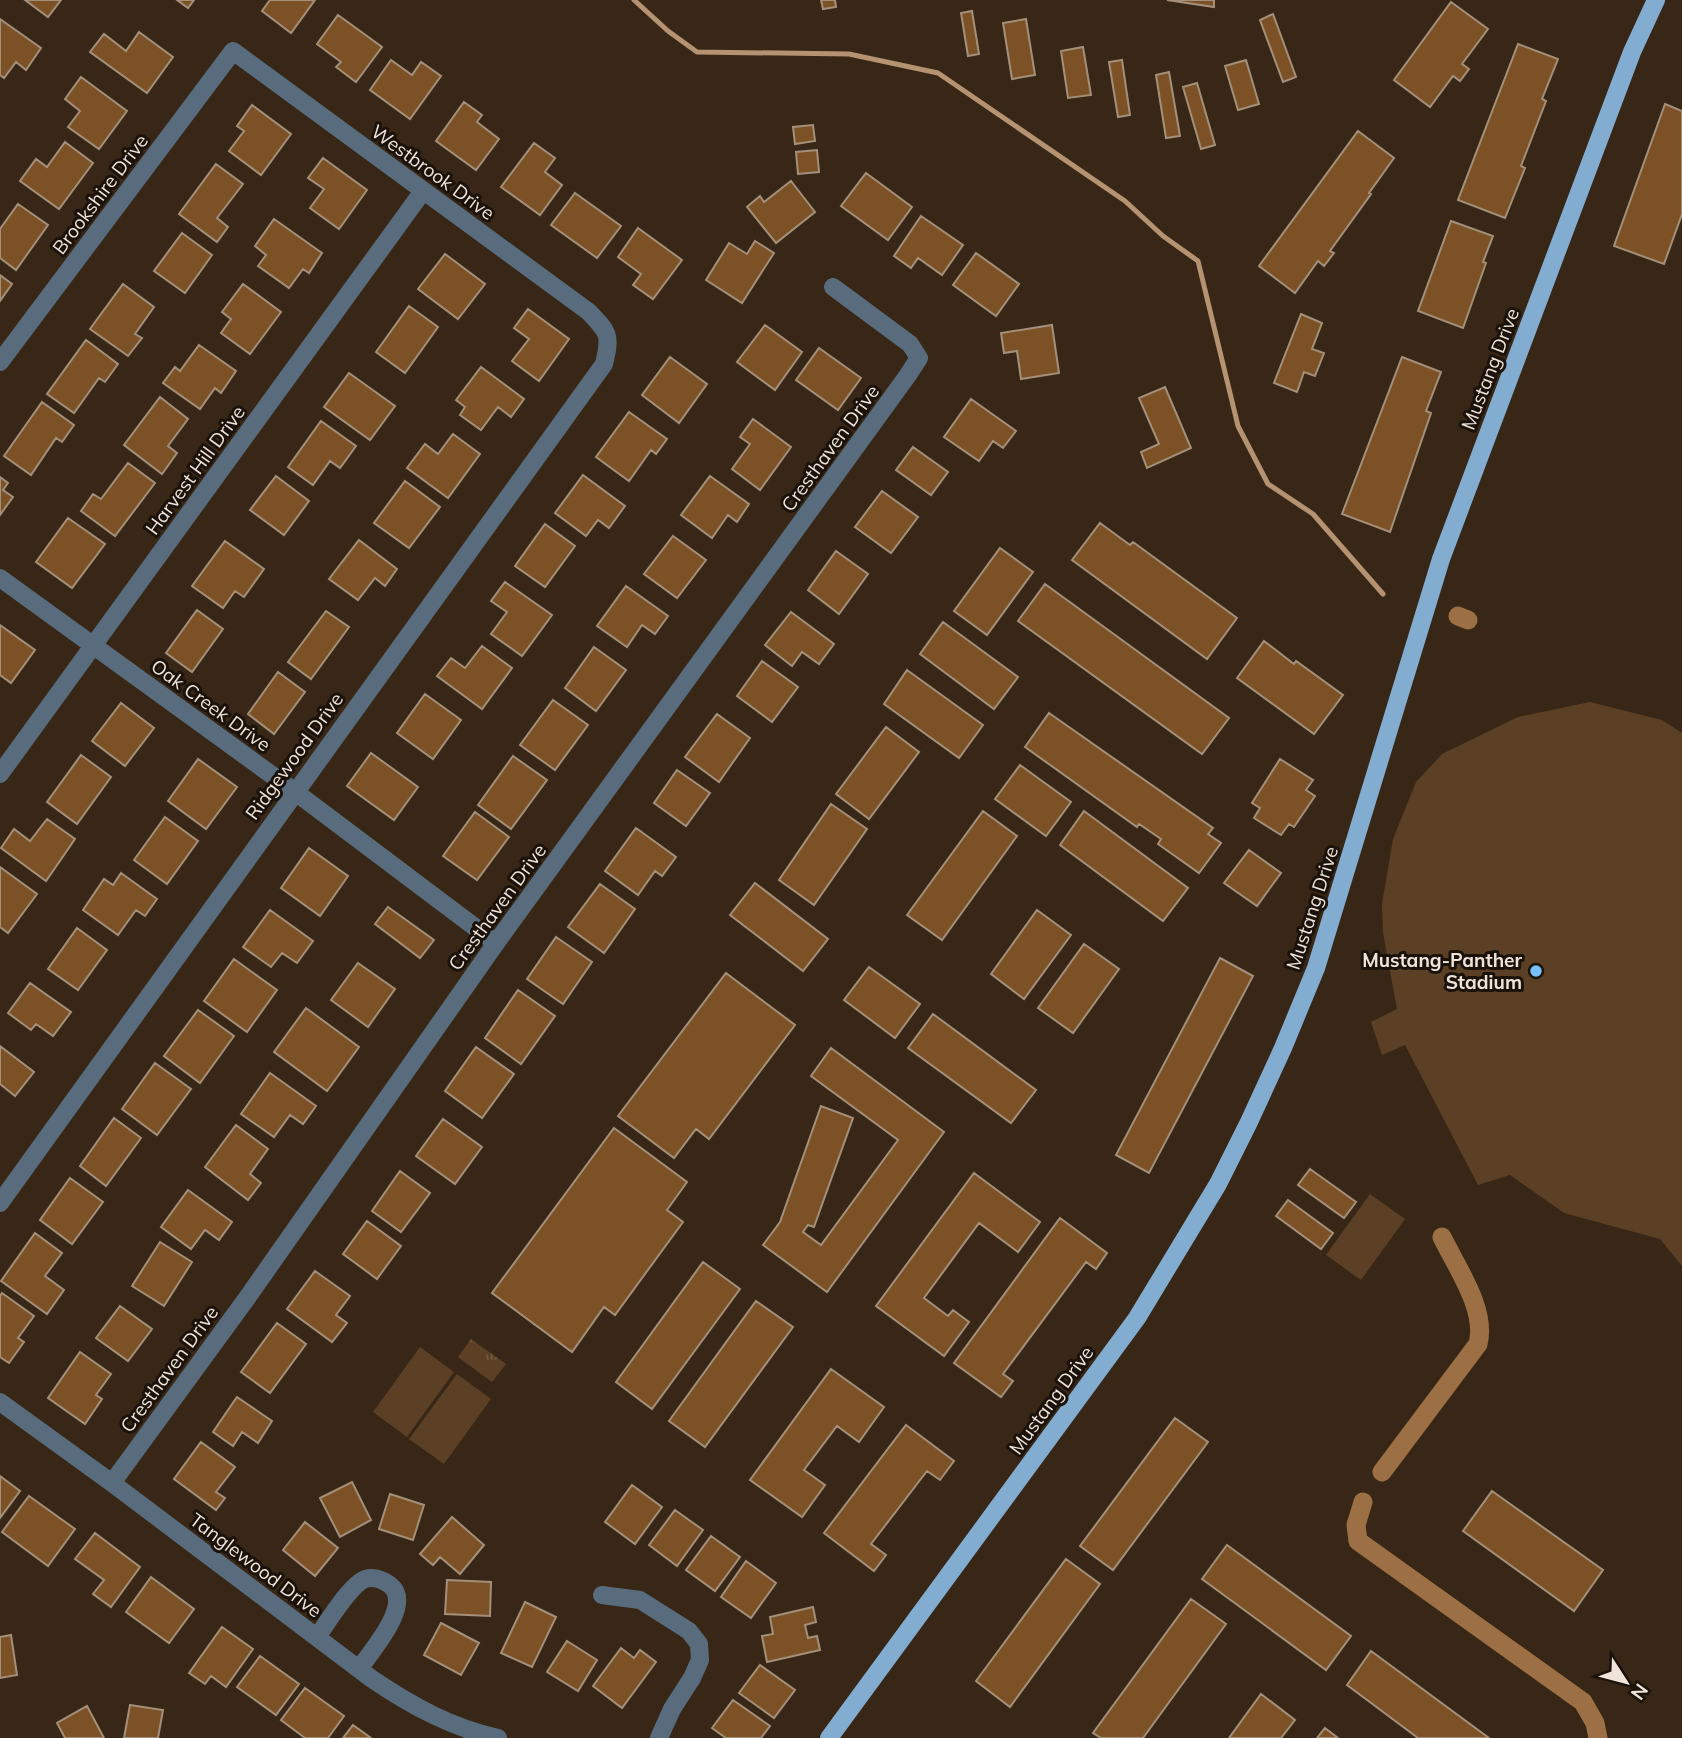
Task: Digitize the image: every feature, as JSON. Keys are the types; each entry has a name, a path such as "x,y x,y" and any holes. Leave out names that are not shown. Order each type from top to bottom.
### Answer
{"main road":[{"name":"Mustang Drive","path":"829,1738 1137,1318 1218,1184 1249,1122 1316,968 1441,559 1627,64 1656,0"}],"street":[{"name":"Westbrook Drive","path":"233,51 589,312 606,329"},
{"name":"Brookshire Drive","path":"0,362 233,51"},
{"name":"Harvest Hill Drive","path":"0,774 423,191"},
{"name":"Cresthaven Drive","path":"112,1483 247,1298 496,943 919,358 910,344 833,287"},
{"name":"Ridgewood Drive","path":"0,1203 294,791 604,364 609,344 606,329"},
{"name":"Oak Creek Drive","path":"0,578 294,791 496,943"},
{"name":"Tanglewood Drive","path":"0,1402 412,1706 443,1722 498,1738"},
{"path":"317,1637 351,1591 364,1579 381,1578 394,1588 398,1603 391,1623 359,1669"},
{"path":"602,1595 640,1600 689,1631 699,1644 700,1660 659,1738"}],"green space":[{"name":"Mustang-Panther Stadium","path":"1590,702 1662,720 1682,733 1682,1266 1660,1239 1564,1213 1510,1175 1478,1185 1405,1045 1382,1055 1371,1022 1397,1009 1383,933 1382,904 1393,839 1416,782 1442,754 1518,717"},
{"path":"1370,1194 1405,1219 1361,1280 1326,1255"},
{"path":"471,1339 506,1364 492,1382 458,1357"},
{"path":"420,1347 454,1372 407,1437 373,1412"},
{"path":"457,1374 491,1399 444,1464 409,1439"}],"building":[{"path":"25,0 61,0 48,17"},
{"path":"177,0 194,0 188,8"},
{"path":"270,0 315,0 291,33 262,11"},
{"path":"821,0 835,0 836,7 823,9"},
{"path":"1167,0 1214,0 1214,7"},
{"path":"1451,2 1488,29 1462,64 1469,69 1460,81 1453,76 1430,107 1394,80"},
{"path":"972,11 979,54 968,56 961,13"},
{"path":"1273,14 1296,77 1283,82 1260,20"},
{"path":"338,15 382,47 356,82 336,67 341,62 317,44"},
{"path":"0,19 41,48 26,70 16,62 4,78 0,75"},
{"path":"1026,19 1035,75 1012,79 1003,23"},
{"path":"139,32 173,57 147,93 90,52 104,34 126,51"},
{"path":"1518,44 1558,59 1542,99 1546,101 1521,166 1525,168 1505,218 1458,200"},
{"path":"1083,47 1091,95 1068,98 1061,51"},
{"path":"391,60 412,75 421,62 441,76 410,119 370,90"},
{"path":"1122,60 1130,115 1118,117 1109,62"},
{"path":"1246,60 1259,104 1238,110 1225,66"},
{"path":"1169,72 1180,136 1166,138 1156,75"},
{"path":"81,77 127,111 99,149 68,127 80,111 65,99"},
{"path":"1197,83 1215,145 1201,149 1183,87"},
{"path":"464,102 482,115 477,122 499,139 476,170 436,141"},
{"path":"1665,104 1682,111 1682,214 1664,264 1614,246"},
{"path":"252,105 291,134 261,175 229,151 244,131 237,126"},
{"path":"813,125 815,141 795,144 793,127"},
{"path":"1358,131 1394,158 1330,251 1334,253 1324,266 1318,261 1295,293 1259,266"},
{"path":"65,142 93,163 59,209 20,181 36,159 47,167"},
{"path":"534,143 555,158 545,172 562,185 540,215 501,187"},
{"path":"817,150 819,172 798,174 796,152"},
{"path":"323,158 367,190 339,229 310,208 324,189 308,178"},
{"path":"216,164 243,184 217,218 228,227 217,242 179,214"},
{"path":"866,173 912,207 888,240 841,206"},
{"path":"791,181 815,212 776,243 747,207 760,196 764,202"},
{"path":"575,193 621,226 597,258 551,225"},
{"path":"18,204 48,225 16,270 0,258 0,229"},
{"path":"921,216 963,245 942,275 918,258 911,268 894,256"},
{"path":"274,219 322,253 309,273 303,269 289,288 258,266 266,255 255,246"},
{"path":"1451,221 1493,236 1463,328 1418,311"},
{"path":"638,228 682,260 653,299 633,285 641,274 618,257"},
{"path":"182,233 212,255 185,293 154,271"},
{"path":"755,241 774,253 742,303 706,280 729,243 747,254"},
{"path":"976,253 1019,284 996,316 953,285"},
{"path":"445,254 485,284 458,319 418,289"},
{"path":"0,275 12,284 0,301"},
{"path":"123,284 154,307 135,334 142,338 128,356 90,329"},
{"path":"243,284 281,312 250,354 221,333 231,319 222,312"},
{"path":"409,306 438,327 405,373 376,352"},
{"path":"528,309 569,339 539,381 512,361 529,339 514,328"},
{"path":"1301,314 1322,323 1312,349 1324,353 1315,376 1304,372 1297,392 1274,383"},
{"path":"765,325 802,352 775,390 737,362"},
{"path":"1052,325 1059,373 1021,379 1017,351 1004,353 1001,333"},
{"path":"86,340 118,364 105,382 99,378 74,413 47,394"},
{"path":"199,345 236,371 221,393 215,388 200,409 163,383 175,367 180,371"},
{"path":"819,348 861,378 838,410 796,380"},
{"path":"670,357 707,384 679,423 642,395"},
{"path":"1402,357 1441,372 1426,411 1431,413 1390,532 1342,514"},
{"path":"481,367 524,399 511,417 498,407 481,430 460,415 465,407 456,400"},
{"path":"349,373 395,406 370,440 324,407"},
{"path":"1165,387 1191,448 1147,468 1141,452 1159,444 1139,398"},
{"path":"160,397 188,419 168,446 177,453 162,474 124,445"},
{"path":"971,399 1016,431 1003,448 993,441 979,461 944,437"},
{"path":"42,402 74,425 62,442 56,438 31,475 4,456"},
{"path":"629,412 667,439 656,454 651,450 629,481 596,457"},
{"path":"753,419 791,447 760,490 732,469 750,444 740,437"},
{"path":"321,421 356,446 340,468 330,461 313,485 288,467"},
{"path":"453,434 480,454 448,498 407,468 425,444 438,454"},
{"path":"913,447 948,472 931,495 896,470"},
{"path":"128,463 155,483 115,536 81,511 93,494 101,499"},
{"path":"583,475 625,506 609,528 598,520 586,536 555,513"},
{"path":"276,476 309,501 284,535 250,510"},
{"path":"710,476 749,504 737,522 728,515 712,538 681,515"},
{"path":"0,477 8,483 3,490 13,497 0,515"},
{"path":"405,481 440,507 409,548 374,523"},
{"path":"882,491 918,517 891,553 855,527"},
{"path":"68,518 105,544 72,588 36,562"},
{"path":"1100,523 1130,545 1133,542 1237,618 1207,659 1072,560"},
{"path":"545,524 575,546 545,587 515,566"},
{"path":"673,536 706,560 677,598 644,574"},
{"path":"359,540 397,569 385,586 375,578 358,600 329,579"},
{"path":"225,541 264,569 244,597 235,591 223,608 192,586"},
{"path":"1000,548 1033,572 987,635 954,611"},
{"path":"836,551 868,574 839,614 808,590"},
{"path":"505,582 552,615 522,656 491,634 507,612 491,601"},
{"path":"1045,584 1229,718 1202,754 1018,621"},
{"path":"626,586 668,616 655,634 642,625 627,647 597,626"},
{"path":"197,610 223,629 192,672 166,653"},
{"path":"326,611 349,627 311,679 288,662"},
{"path":"791,612 834,644 819,664 802,652 792,666 765,645"},
{"path":"943,622 1018,677 994,709 920,654"},
{"path":"0,625 35,650 11,683 0,675"},
{"path":"1264,641 1343,695 1314,734 1237,678"},
{"path":"482,646 512,668 482,709 437,676 451,658 465,668"},
{"path":"594,647 626,670 596,711 565,688"},
{"path":"762,661 798,687 772,722 737,696"},
{"path":"907,670 983,725 959,758 884,704"},
{"path":"278,672 305,692 274,734 248,714"},
{"path":"425,694 461,720 433,759 397,733"},
{"path":"553,700 588,725 555,770 520,745"},
{"path":"121,703 154,728 125,766 92,741"},
{"path":"1049,713 1213,828 1208,834 1221,843 1199,873 1158,844 1161,839 1139,824 1137,827 1025,747"},
{"path":"717,714 750,738 719,782 685,757"},
{"path":"886,727 919,752 869,819 836,794"},
{"path":"371,753 418,787 394,820 347,786"},
{"path":"81,755 111,777 77,824 47,802"},
{"path":"513,756 547,780 511,829 478,805"},
{"path":"198,759 237,787 206,829 168,801"},
{"path":"1280,759 1313,780 1306,790 1315,796 1294,827 1289,824 1281,835 1254,818 1260,808 1252,803"},
{"path":"1020,765 1071,802 1046,836 995,799"},
{"path":"677,770 710,793 686,826 654,803"},
{"path":"831,804 867,829 814,905 779,880"},
{"path":"983,811 1017,836 942,940 907,915"},
{"path":"1084,811 1188,888 1163,921 1060,845"},
{"path":"475,812 509,837 477,880 443,856"},
{"path":"165,817 198,841 167,884 134,860"},
{"path":"47,819 75,839 46,881 1,848 14,829 30,841"},
{"path":"636,828 676,857 662,876 655,871 638,895 605,871"},
{"path":"309,848 348,876 320,916 281,888"},
{"path":"1249,850 1281,873 1257,906 1224,883"},
{"path":"0,867 37,894 8,933 0,927"},
{"path":"121,873 157,899 145,916 136,910 118,935 83,910 104,879 113,885"},
{"path":"755,883 828,939 803,971 730,915"},
{"path":"600,884 635,909 604,953 568,927"},
{"path":"388,907 434,940 420,958 375,924"},
{"path":"270,910 313,941 297,963 282,953 271,967 243,947"},
{"path":"1037,910 1071,935 1024,999 991,974"},
{"path":"77,928 107,950 78,990 48,969"},
{"path":"556,937 592,962 563,1004 527,979"},
{"path":"1084,944 1119,969 1073,1033 1038,1008"},
{"path":"1220,958 1253,976 1149,1173 1116,1155"},
{"path":"234,959 277,990 247,1032 204,1001"},
{"path":"358,963 395,989 368,1027 331,1000"},
{"path":"869,967 920,1004 895,1038 844,1000"},
{"path":"726,973 795,1025 709,1139 696,1129 674,1158 618,1116"},
{"path":"30,983 71,1012 53,1036 36,1024 31,1030 8,1013"},
{"path":"518,990 555,1016 521,1064 485,1038"},
{"path":"306,1008 359,1047 327,1091 274,1052"},
{"path":"198,1010 234,1036 200,1083 164,1056"},
{"path":"933,1014 1036,1090 1011,1123 908,1048"},
{"path":"0,1046 34,1072 15,1096 0,1084"},
{"path":"476,1047 514,1074 482,1118 445,1091"},
{"path":"831,1048 944,1132 827,1292 763,1245 780,1222 821,1106 853,1118 814,1227 808,1225 803,1232 821,1245 898,1140 811,1076"},
{"path":"155,1063 191,1089 157,1135 122,1109"},
{"path":"270,1073 316,1106 303,1124 290,1115 274,1137 241,1114"},
{"path":"114,1118 141,1138 106,1186 80,1166"},
{"path":"443,1119 482,1147 455,1184 416,1156"},
{"path":"236,1125 268,1149 250,1174 261,1183 248,1200 205,1167"},
{"path":"614,1128 687,1182 667,1210 683,1222 615,1315 604,1307 572,1352 492,1293"},
{"path":"1310,1169 1356,1202 1344,1218 1298,1185"},
{"path":"400,1171 430,1193 401,1232 372,1211"},
{"path":"974,1173 1040,1222 1018,1252 979,1223 924,1298 948,1316 953,1310 969,1322 944,1356 876,1306"},
{"path":"70,1178 103,1202 72,1244 40,1220"},
{"path":"188,1190 232,1222 219,1240 205,1230 191,1249 161,1227"},
{"path":"1288,1200 1333,1233 1321,1249 1276,1216"},
{"path":"1060,1218 1107,1253 1096,1269 1086,1262 1003,1374 1013,1381 1001,1397 954,1363"},
{"path":"367,1221 401,1246 377,1279 343,1254"},
{"path":"35,1233 62,1253 45,1276 64,1290 47,1314 1,1281"},
{"path":"160,1242 192,1262 164,1306 132,1286"},
{"path":"703,1262 740,1289 652,1409 616,1382"},
{"path":"315,1271 350,1296 336,1315 347,1323 332,1342 287,1309"},
{"path":"2,1293 34,1316 18,1338 24,1342 9,1363 0,1357"},
{"path":"756,1301 793,1327 705,1447 669,1421"},
{"path":"120,1306 152,1329 128,1361 96,1338"},
{"path":"277,1323 306,1344 270,1393 241,1372"},
{"path":"80,1352 111,1374 96,1395 102,1399 85,1424 48,1398"},
{"path":"831,1369 884,1407 859,1442 837,1426 804,1470 825,1485 802,1517 750,1480"},
{"path":"237,1397 272,1421 258,1443 242,1432 233,1446 213,1432"},
{"path":"1175,1418 1208,1442 1113,1570 1080,1546"},
{"path":"906,1425 954,1461 940,1480 927,1471 871,1544 886,1555 874,1571 824,1533"},
{"path":"201,1442 235,1467 216,1492 225,1498 216,1510 174,1479"},
{"path":"0,1476 20,1491 0,1518"},
{"path":"352,1482 371,1520 340,1537 320,1498"},
{"path":"632,1485 662,1507 635,1544 605,1522"},
{"path":"1492,1491 1603,1570 1574,1611 1463,1531"},
{"path":"390,1494 424,1505 413,1540 379,1529"},
{"path":"29,1496 75,1529 48,1566 2,1532"},
{"path":"675,1510 703,1530 677,1566 649,1545"},
{"path":"452,1517 484,1545 460,1574 440,1557 433,1565 420,1554"},
{"path":"305,1522 338,1548 315,1576 283,1550"},
{"path":"95,1533 140,1567 111,1607 93,1594 104,1580 75,1559"},
{"path":"711,1536 740,1557 715,1591 686,1570"},
{"path":"1227,1545 1351,1636 1326,1670 1202,1579"},
{"path":"1066,1559 1100,1584 1010,1707 976,1681"},
{"path":"746,1561 776,1583 751,1618 721,1597"},
{"path":"151,1577 194,1609 169,1643 126,1612"},
{"path":"447,1580 491,1582 490,1616 445,1614"},
{"path":"1191,1599 1226,1624 1143,1738 1101,1738 1093,1733"},
{"path":"525,1602 556,1617 532,1667 501,1653"},
{"path":"813,1607 816,1622 805,1625 808,1638 817,1636 820,1650 767,1662 762,1636 773,1634 770,1617"},
{"path":"441,1623 479,1643 461,1675 424,1655"},
{"path":"222,1627 253,1649 226,1687 211,1676 205,1684 189,1673"},
{"path":"11,1635 17,1675 0,1678 0,1637"},
{"path":"567,1641 597,1660 578,1691 547,1672"},
{"path":"621,1648 634,1658 640,1650 656,1662 622,1708 593,1686"},
{"path":"1371,1651 1489,1738 1418,1738 1347,1685"},
{"path":"260,1656 299,1684 276,1715 237,1687"},
{"path":"760,1665 795,1690 774,1718 739,1693"},
{"path":"305,1688 344,1716 328,1738 305,1738 281,1720"},
{"path":"1261,1694 1295,1720 1281,1738 1229,1738"},
{"path":"733,1700 770,1726 761,1738 726,1738 712,1728"},
{"path":"130,1705 163,1710 158,1738 124,1738"},
{"path":"87,1706 104,1738 65,1738 57,1723"},
{"path":"353,1725 371,1738 343,1738"},
{"path":"1325,1728 1338,1738 1317,1738"}],"waterway":[{"path":"634,0 668,31 697,52 849,54 938,73 1125,201 1163,236 1198,261 1238,426 1268,484 1313,514 1383,594"},
{"path":"1458,616 1468,620"},
{"path":"1382,1472 1478,1344 1480,1331 1475,1303 1442,1237"},
{"path":"1363,1502 1356,1525 1358,1541 1583,1702 1595,1723 1598,1738"}],"place":[{"name":"Mustang-Panther Stadium","path":"1536,971"}]}
